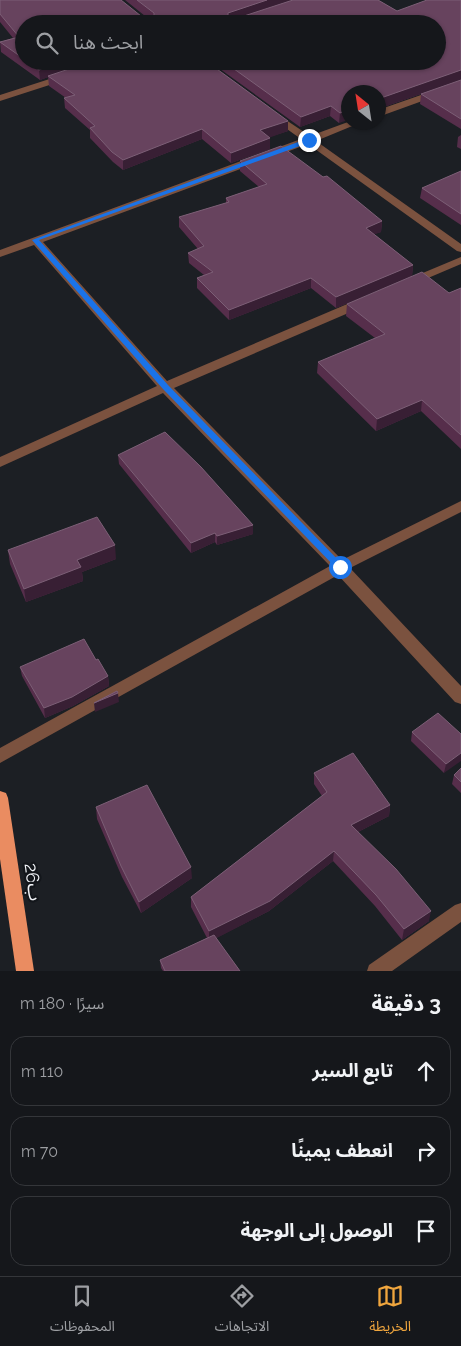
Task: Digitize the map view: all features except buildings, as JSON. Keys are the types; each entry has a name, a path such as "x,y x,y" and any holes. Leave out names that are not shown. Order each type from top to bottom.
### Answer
{"highway":[{"name":"26ب","path":"0,798 26,971"}],"street":[{"path":"0,98 76,74"},
{"path":"386,111 461,84"},
{"path":"262,106 461,249"},
{"path":"0,254 341,128"},
{"path":"35,240 165,387 340,567 461,698"},
{"path":"398,287 461,260"},
{"path":"0,462 165,387 371,299"},
{"path":"0,756 340,567 461,506"},
{"path":"376,971 461,911"}],"route":[{"path":"309,140 35,240 165,387 340,567"}]}
